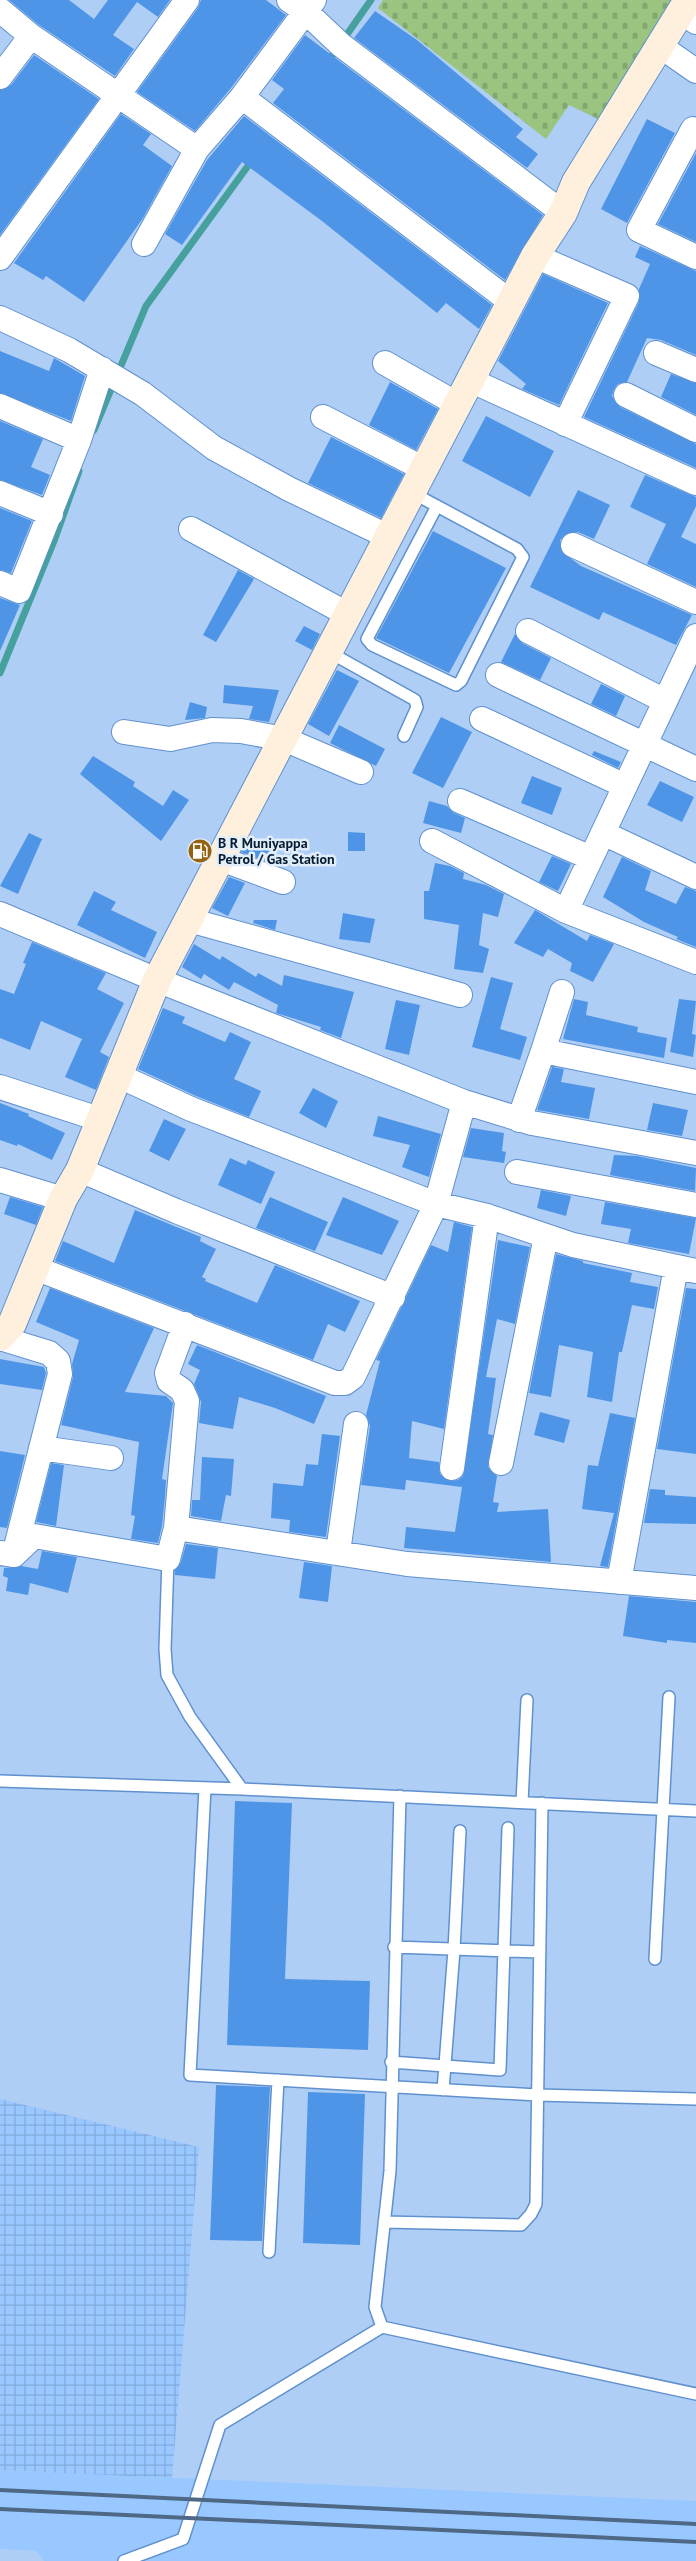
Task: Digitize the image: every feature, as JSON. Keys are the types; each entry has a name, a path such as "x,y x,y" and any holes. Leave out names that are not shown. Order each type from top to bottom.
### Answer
{"street":[{"path":"0,258 187,0"},
{"path":"144,244 197,149 242,97 303,4 341,45 563,213"},
{"path":"0,10 31,36 197,149"},
{"path":"7,1554 41,1448 60,1374 58,1362 49,1353 3,1330 35,1268 63,1199 80,1170 117,1074 157,980 349,615 402,544 412,493 535,256 563,213 576,182 660,46 688,11"},
{"path":"0,77 31,36"},
{"path":"660,46 696,71"},
{"path":"242,97 512,303"},
{"path":"696,130 693,129 638,230 696,257"},
{"path":"535,256 628,296 565,424"},
{"path":"0,318 69,350 102,369 143,394 214,448 289,489 402,544"},
{"path":"656,353 696,370"},
{"path":"385,363 457,404"},
{"path":"0,583 19,591 79,440 102,369"},
{"path":"470,380 696,483"},
{"path":"626,395 696,430"},
{"path":"0,406 79,440"},
{"path":"323,417 424,469"},
{"path":"0,493 51,514"},
{"path":"191,529 349,615"},
{"path":"573,545 696,602"},
{"path":"528,630 665,701"},
{"path":"566,910 665,701 688,672 696,636"},
{"path":"498,675 696,768"},
{"path":"482,719 625,786"},
{"path":"124,732 170,738 212,730 241,731 284,739 361,772"},
{"path":"460,801 591,858"},
{"path":"602,833 696,877"},
{"path":"432,842 566,910 696,962"},
{"path":"221,859 283,882"},
{"path":"0,915 157,980 464,1102 519,1120 696,1153"},
{"path":"189,920 460,994"},
{"path":"519,1120 562,992"},
{"path":"543,1050 696,1082"},
{"path":"117,1074 191,1109 436,1204 487,1216 573,1245 686,1269 619,1582"},
{"path":"0,1087 99,1119"},
{"path":"35,1268 185,1324 311,1375 335,1383 345,1383 353,1377 436,1204 464,1102"},
{"path":"80,1170 176,1211 393,1297"},
{"path":"517,1172 696,1205"},
{"path":"0,1180 63,1199"},
{"path":"452,1468 487,1216"},
{"path":"501,1463 546,1236"},
{"path":"7,1554 34,1536 168,1559 176,1528 187,1401 182,1390 169,1382 168,1374 185,1324"},
{"path":"338,1552 356,1424"},
{"path":"41,1448 111,1458"},
{"path":"176,1528 408,1564 696,1588"}],"lane":[{"path":"412,493 437,506 517,549 523,557 461,681 456,685 372,645 367,639 402,544 437,506"},
{"path":"329,652 415,700 417,707 404,736"},
{"path":"168,1559 165,1649 167,1675 190,1717 242,1789"},
{"path":"655,1959 669,1697"},
{"path":"522,1802 527,1700"},
{"path":"0,1781 242,1789 696,1811"},
{"path":"205,1788 190,2075 537,2095 696,2099"},
{"path":"382,2327 375,2307 390,2171 394,1947 400,1796"},
{"path":"384,2222 520,2225 531,2214 536,2204 542,1803"},
{"path":"391,2062 500,2070 508,1828"},
{"path":"443,2090 454,1950 460,1831"},
{"path":"394,1947 540,1952"},
{"path":"269,2252 278,2080"},
{"path":"124,2561 183,2539 220,2424 382,2327 696,2394"}],"shaded area":[{"path":"0,2099 199,2147 172,2478 0,2470"},
{"path":"0,2470 696,2501 696,2561 44,2561 37,2551 0,2549"}],"green space":[{"path":"383,0 673,0 598,119 569,105 546,139 378,8"}],"building":[{"path":"9,0 69,0 94,19 108,0 170,0 158,17 137,2 113,35 134,49 115,76 39,25"},
{"path":"201,0 266,0 286,15 231,88 195,131 137,92 198,8"},
{"path":"375,11 417,40 523,129 516,137 538,154 527,168 354,38"},
{"path":"305,35 543,215 505,280 273,103 284,89 272,80"},
{"path":"34,55 99,99 0,235 0,90 11,85"},
{"path":"121,114 151,134 143,145 172,166 143,218 84,302 46,276 43,280 14,263"},
{"path":"244,116 492,305 479,329 446,303 437,313 322,221 242,162 182,245 165,234 207,160"},
{"path":"647,119 675,133 627,223 601,209"},
{"path":"696,153 696,242 658,224"},
{"path":"640,246 696,271 696,355 661,340 647,338 627,382 618,384 612,396 620,407 696,444 696,468 584,417 639,302 639,289 650,264 635,257"},
{"path":"543,274 608,303 559,405 522,389 526,384 498,361"},
{"path":"0,351 49,371 54,358 85,376 71,421 0,393"},
{"path":"671,374 696,383 696,415 661,397"},
{"path":"390,382 438,409 416,450 369,425"},
{"path":"486,416 554,451 530,497 462,461"},
{"path":"0,421 43,439 31,467 50,475 42,495 0,480"},
{"path":"331,437 404,474 381,518 308,483"},
{"path":"645,475 696,497 696,506 681,537 696,544 696,587 647,564 666,524 630,507"},
{"path":"578,490 610,505 594,539 578,532 566,534 560,540 562,552 581,566 692,615 676,645 603,612 599,620 530,587"},
{"path":"0,508 32,521 11,573 0,570"},
{"path":"433,531 506,568 449,673 376,638"},
{"path":"238,570 254,579 216,642 203,635"},
{"path":"0,598 20,605 0,651"},
{"path":"304,626 320,634 312,650 295,641"},
{"path":"515,634 522,643 551,658 540,680 501,662"},
{"path":"337,670 359,681 329,736 308,724"},
{"path":"601,684 625,696 616,716 591,704"},
{"path":"224,685 279,690 269,722 249,719 253,706 223,703"},
{"path":"190,702 207,707 205,718 185,720"},
{"path":"441,717 472,732 443,788 412,773"},
{"path":"339,725 385,749 376,766 330,743"},
{"path":"594,751 621,762 618,768 592,755"},
{"path":"93,756 135,782 133,786 163,806 173,790 189,800 161,841 80,774"},
{"path":"532,776 562,788 552,815 521,803"},
{"path":"660,781 694,797 682,822 647,805"},
{"path":"429,801 447,806 454,813 465,818 461,833 423,823"},
{"path":"348,832 365,833 365,851 348,851"},
{"path":"29,833 42,839 18,894 0,886"},
{"path":"248,839 270,848 265,861 241,852"},
{"path":"552,856 571,864 558,891 539,882"},
{"path":"622,857 651,871 645,890 676,904 685,887 696,891 696,947 644,922 603,897"},
{"path":"435,863 450,866 464,873 463,879 486,885 504,894 498,917 483,913 479,945 489,949 483,973 454,969 459,925 424,919 424,891 429,891"},
{"path":"229,877 245,883 228,916 212,908"},
{"path":"94,891 116,902 111,910 157,932 145,958 77,925"},
{"path":"535,910 587,941 590,935 614,944 593,982 570,971 572,963 548,949 543,957 514,943"},
{"path":"343,913 375,919 370,943 339,939"},
{"path":"254,920 277,920 275,930 253,923"},
{"path":"32,942 106,973 97,989 124,1003 100,1052 109,1057 96,1090 65,1077 82,1039 41,1021 30,1050 0,1038 0,989 14,994 26,964 23,963"},
{"path":"194,944 220,960 222,956 256,977 258,973 282,986 284,975 354,992 341,1038 320,1030 321,1027 276,1013 278,1005 234,982 229,990 204,974 201,979 182,967"},
{"path":"491,977 513,983 500,1029 527,1037 520,1060 472,1047"},
{"path":"574,999 588,1002 586,1015 638,1027 637,1032 667,1038 664,1058 563,1039"},
{"path":"679,999 696,1001 692,1034 696,1035 693,1057 670,1052"},
{"path":"396,1000 420,1005 409,1055 385,1049"},
{"path":"163,1008 185,1017 182,1023 225,1042 230,1032 251,1042 234,1079 261,1091 249,1117 196,1096 138,1069"},
{"path":"552,1067 564,1069 561,1082 595,1088 589,1119 537,1110"},
{"path":"313,1088 338,1101 326,1128 299,1113"},
{"path":"0,1103 29,1114 28,1116 65,1133 52,1160 18,1144 17,1146 0,1140"},
{"path":"653,1103 688,1110 682,1136 647,1130"},
{"path":"378,1116 441,1134 429,1177 402,1167 410,1145 373,1136"},
{"path":"164,1119 186,1129 169,1161 149,1151"},
{"path":"471,1128 504,1133 502,1151 506,1152 504,1163 463,1157"},
{"path":"614,1155 637,1156 696,1168 695,1191 610,1175"},
{"path":"230,1158 246,1165 248,1160 275,1172 261,1204 218,1185"},
{"path":"541,1190 571,1196 566,1216 537,1208"},
{"path":"10,1197 43,1207 36,1225 4,1214"},
{"path":"270,1197 328,1222 315,1251 256,1228"},
{"path":"343,1197 399,1221 382,1255 326,1235"},
{"path":"605,1202 696,1218 689,1254 628,1243 631,1229 601,1224"},
{"path":"135,1210 201,1237 200,1241 216,1249 202,1277 206,1279 205,1281 257,1303 275,1265 360,1301 345,1332 328,1324 313,1360 55,1261 63,1241 114,1263"},
{"path":"454,1222 472,1227 444,1429 412,1421 409,1458 439,1462 440,1474 450,1481 458,1480 463,1476 498,1240 530,1247 515,1324 497,1319 486,1377 496,1378 488,1434 493,1435 488,1467 497,1476 493,1502 499,1503 497,1512 548,1509 551,1562 404,1548 406,1527 455,1532 462,1487 406,1480 405,1490 361,1485 370,1426 366,1415 380,1361 376,1360 431,1245 448,1252"},
{"path":"556,1254 583,1261 583,1263 632,1273 630,1282 658,1287 654,1309 632,1305 622,1352 619,1352 612,1402 587,1397 593,1352 559,1345 551,1397 529,1393"},
{"path":"50,1288 154,1328 125,1392 166,1396 173,1403 162,1479 166,1480 165,1497 158,1543 131,1539 135,1516 131,1515 139,1442 61,1425 73,1377 72,1364 79,1340 36,1322"},
{"path":"686,1288 696,1289 696,1454 657,1449"},
{"path":"197,1345 326,1396 314,1424 275,1408 239,1397 233,1429 199,1423 201,1402 194,1384 200,1370 188,1364"},
{"path":"0,1359 44,1367 46,1373 42,1390 0,1384"},
{"path":"540,1412 570,1420 564,1443 534,1435"},
{"path":"610,1413 635,1418 608,1567 600,1566 614,1513 582,1509 588,1465 598,1466"},
{"path":"322,1434 340,1436 326,1537 289,1532 290,1520 271,1518 273,1483 303,1486 306,1464 318,1465"},
{"path":"0,1451 25,1455 7,1528 0,1527"},
{"path":"202,1457 234,1459 231,1496 226,1495 221,1521 191,1516 192,1500 200,1500"},
{"path":"51,1463 64,1465 56,1526 36,1522"},
{"path":"650,1489 665,1490 665,1495 696,1497 696,1524 644,1523"},
{"path":"186,1544 218,1548 215,1579 175,1575 175,1570 181,1562"},
{"path":"42,1551 77,1557 68,1593 30,1583 28,1595 6,1591 8,1578 3,1576 4,1568 21,1566 38,1569"},
{"path":"304,1562 332,1566 328,1602 299,1598"},
{"path":"629,1596 696,1602 696,1643 667,1640 667,1643 623,1636"},
{"path":"235,1801 292,1803 285,1979 370,1981 368,2050 227,2045"},
{"path":"216,2085 270,2087 262,2241 210,2240"},
{"path":"308,2092 365,2094 360,2245 303,2243"}],"waterway":[{"path":"327,63 371,0"},
{"path":"94,430 146,306 253,159"},
{"path":"0,673 54,541 79,471"}],"railway":[{"path":"0,2490 696,2524"},
{"path":"0,2509 696,2542"}],"place":[{"name":"B R Muniyappa Petrol / Gas Station","path":"200,851"}]}
